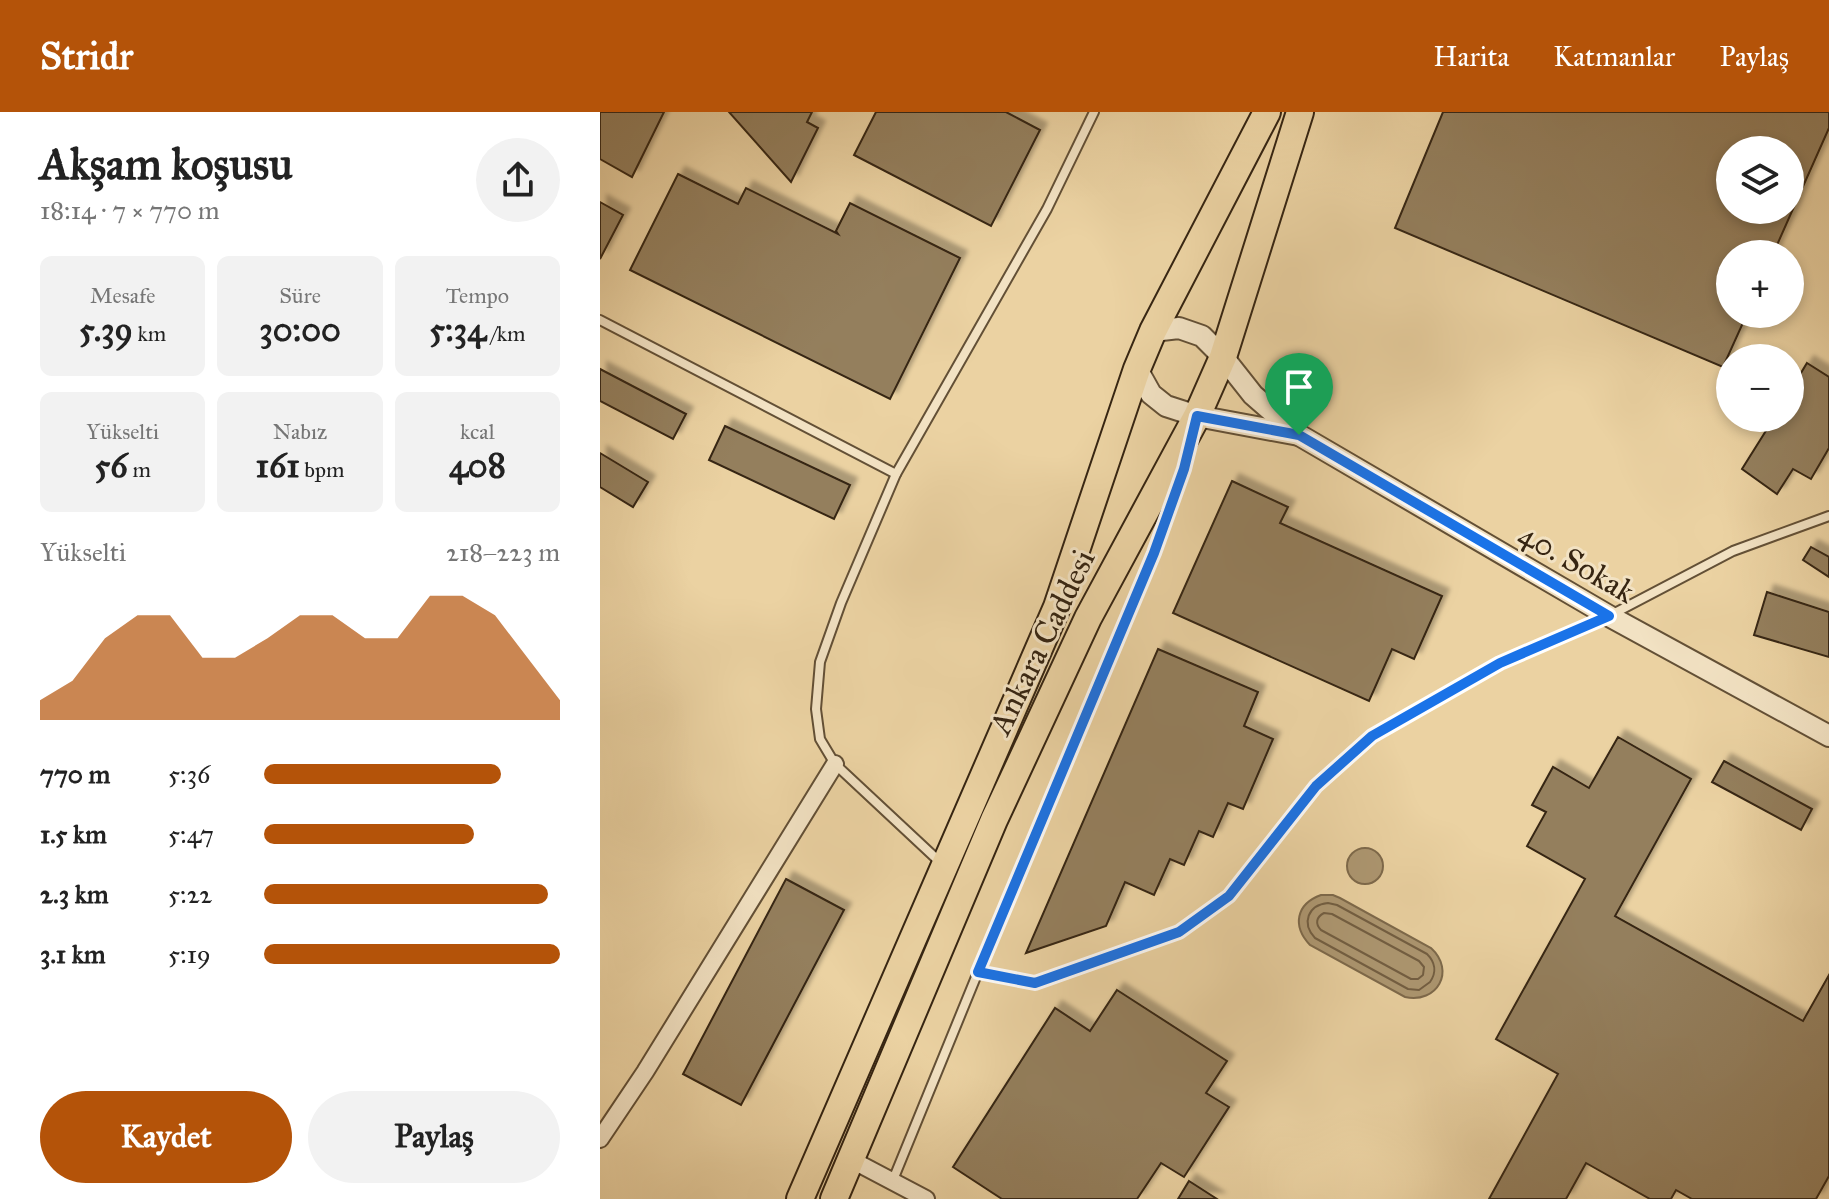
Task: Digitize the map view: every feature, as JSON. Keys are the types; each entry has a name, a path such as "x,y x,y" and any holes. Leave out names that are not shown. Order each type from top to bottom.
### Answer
{"highway":[{"name":"Ankara Caddesi","path":"800,1199 1057,607 1137,369 1153,331 1267,112"},
{"name":"Ankara Caddesi","path":"834,1199 994,820 1081,633 1197,416 1223,357 1300,112"}],"street":[{"path":"1153,331 1179,328 1202,336 1253,395 1299,435"},
{"path":"1137,369 1151,394 1166,406 1197,416 1299,435"},
{"name":"40. Sokak","path":"1299,435 1609,616 1829,736"},
{"path":"600,1139 645,1072 835,764"},
{"path":"850,1159 926,1199"}],"lane":[{"path":"944,866 835,764 820,739 816,709 820,662 841,603 896,474 1047,209 1094,112"},
{"path":"600,320 896,474"},
{"path":"893,1180 1154,553 1184,469 1197,416"},
{"path":"978,972 1035,983 1179,932 1229,896 1316,786 1372,736 1500,663 1609,616 1733,551 1829,516"}],"water":[{"path":"1365,848 1378,853 1383,866 1378,879 1365,884 1352,879 1347,866 1352,853"},
{"path":"1321,895 1340,898 1431,948 1442,966 1442,975 1434,991 1426,996 1405,997 1310,945 1304,938 1299,916 1306,904"}],"building":[{"path":"600,112 664,112 632,177 600,159"},
{"path":"729,112 812,112 807,122 818,128 791,182"},
{"path":"876,112 1006,112 1040,130 991,226 854,155"},
{"path":"1443,112 1829,112 1829,128 1804,184 1804,136 1716,136 1716,224 1786,224 1779,240 1716,240 1716,328 1741,328 1733,344 1716,344 1716,364 1395,228"},
{"path":"678,174 738,204 746,188 838,234 836,231 850,203 960,258 890,399 630,270"},
{"path":"600,202 623,215 600,259"},
{"path":"1807,363 1829,377 1829,448 1811,479 1793,469 1777,494 1742,469 1765,432 1804,432 1804,368"},
{"path":"600,369 686,414 673,439 600,401"},
{"path":"725,426 850,485 834,519 709,460"},
{"path":"600,453 648,482 633,507 600,487"},
{"path":"1232,481 1288,507 1280,523 1442,596 1414,659 1392,649 1369,701 1173,613"},
{"path":"1811,547 1829,557 1829,577 1803,560"},
{"path":"1767,592 1829,612 1829,657 1754,635"},
{"path":"1158,649 1258,692 1244,726 1273,739 1243,809 1228,803 1213,837 1199,831 1184,865 1170,859 1154,895 1125,882 1106,926 1026,953"},
{"path":"1618,737 1691,779 1615,916 1803,1021 1829,975 1829,1176 1816,1199 1692,1199 1676,1190 1671,1199 1650,1199 1586,1163 1566,1199 1489,1199 1558,1074 1496,1039 1585,879 1527,846 1546,812 1532,805 1553,767 1589,788"},
{"path":"1724,761 1812,809 1801,830 1712,782"},
{"path":"786,879 844,910 741,1105 683,1074"},
{"path":"1117,990 1227,1061 1206,1093 1229,1107 1184,1177 1161,1163 1137,1199 1002,1199 953,1167 1055,1008 1090,1031"},
{"path":"1189,1181 1217,1199 1178,1199"}],"route":[{"path":"1197,416 1299,435 1609,616 1500,663 1372,736 1316,786 1229,896 1179,932 1035,983 978,972 1154,553 1184,469 1197,416"}]}
